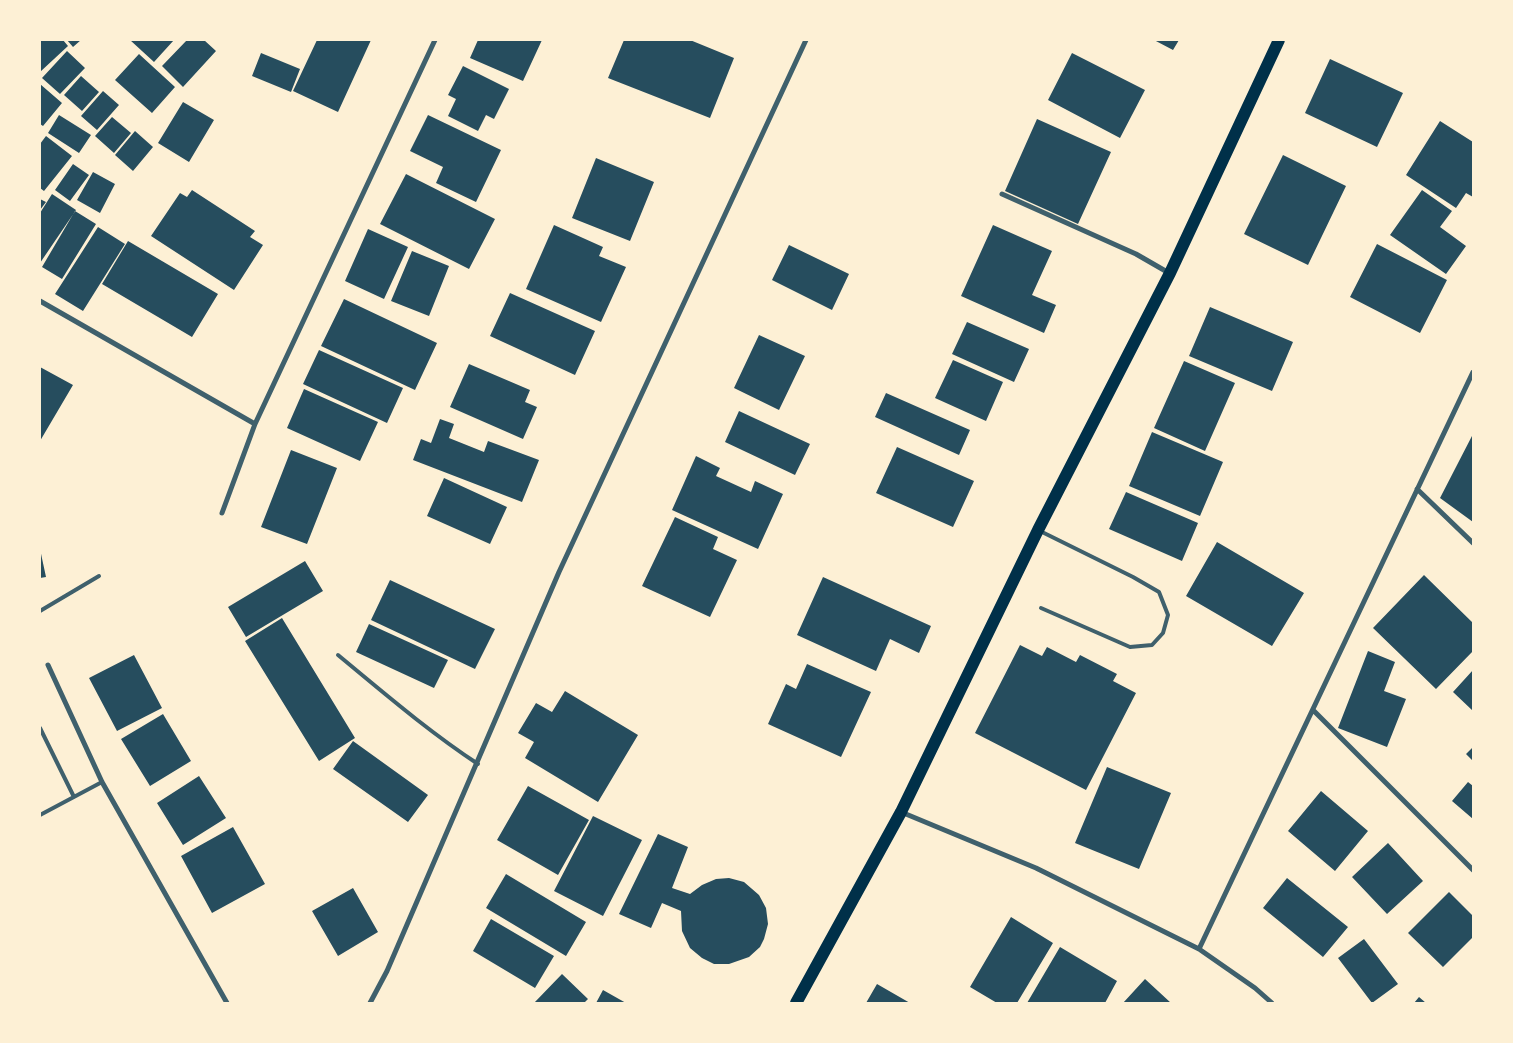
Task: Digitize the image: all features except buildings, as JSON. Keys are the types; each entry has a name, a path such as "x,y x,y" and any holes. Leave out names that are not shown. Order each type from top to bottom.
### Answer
{"main road":[{"path":"796,1003 901,812 1038,530 1170,273 1279,40"}],"street":[{"path":"222,513 255,424 434,40"},
{"path":"370,1003 387,971 478,764 559,572 806,40"},
{"path":"1002,194 1136,254 1170,273"},
{"path":"40,301 255,424"},
{"path":"1199,949 1473,372"},
{"path":"1417,489 1473,543"},
{"path":"48,665 102,782 227,1003"},
{"path":"1313,710 1473,870"},
{"path":"901,812 1036,868 1199,949 1255,988 1272,1003"}],"lane":[{"path":"1038,530 1159,592 1168,615 1163,633 1152,645 1130,647 1041,608"},
{"path":"40,611 99,576"},
{"path":"338,655 431,731 478,764"},
{"path":"40,728 74,797"},
{"path":"40,816 102,782"}]}
